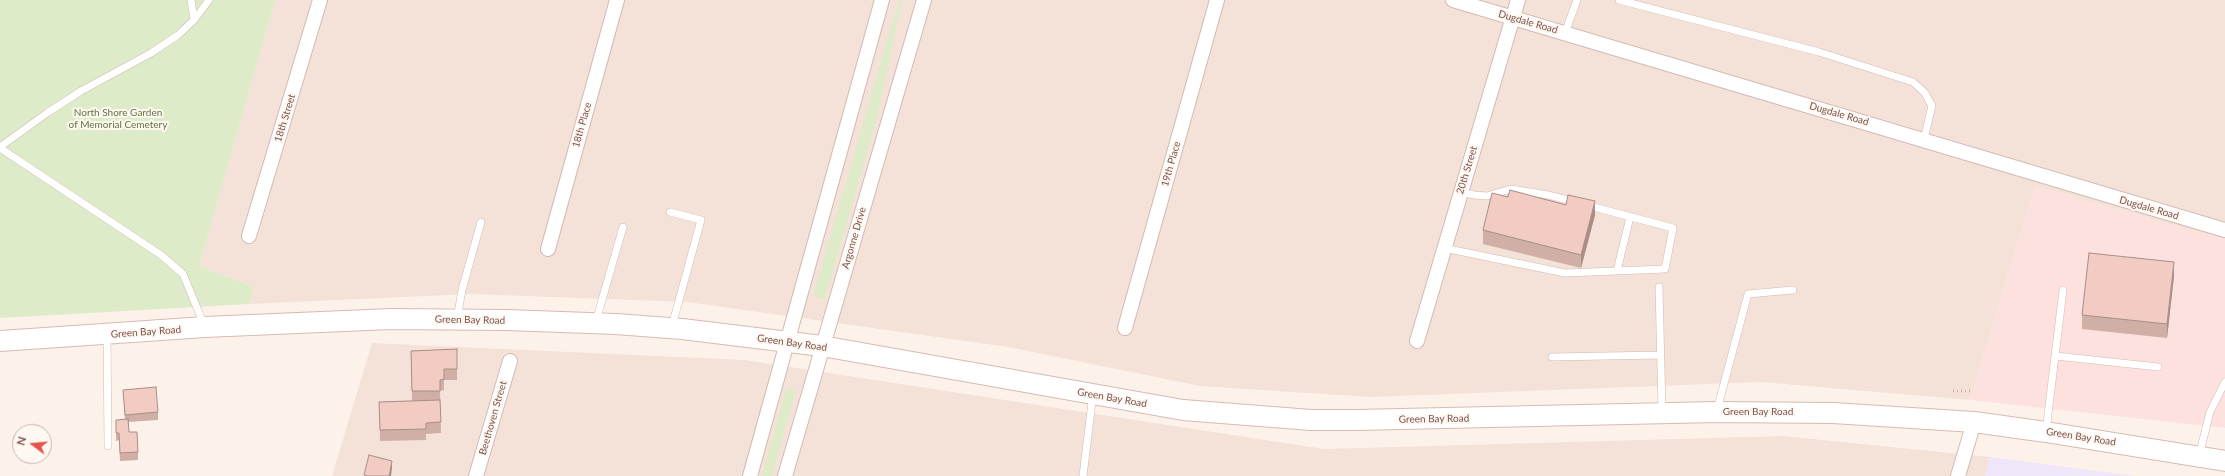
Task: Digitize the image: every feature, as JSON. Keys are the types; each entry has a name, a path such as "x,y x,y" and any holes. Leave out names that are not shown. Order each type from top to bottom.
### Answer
{"main road":[{"name":"Green Bay Road","path":"0,341 108,335 205,327 383,320 457,319 595,323 671,328 822,346 1183,410 1289,418 1361,420 1716,412 1833,413 1974,422 2225,461"}],"street":[{"name":"18th Street","path":"249,236 320,0"},
{"name":"18th Place","path":"548,249 617,0"},
{"path":"750,476 786,341 799,306 882,0"},
{"name":"Argonne Drive","path":"785,476 924,0"},
{"name":"19th Place","path":"1125,328 1217,0"},
{"name":"Dugdale Road","path":"1453,0 1924,139 2032,174 2225,230"},
{"name":"20th Street","path":"1416,341 1518,0"},
{"name":"Beethoven Street","path":"476,476 510,361"},
{"path":"1958,476 1974,422"}],"lane":[{"path":"191,0 194,20"},
{"path":"205,327 184,274 161,255 0,148 47,113 81,91 151,53 178,35 194,20 209,0"},
{"path":"1565,33 1578,0"},
{"path":"1619,0 1818,52 1913,82 1925,92 1932,106 1924,139"},
{"path":"1444,248 1565,273 1665,269 1673,228 1548,195 1511,189 1487,196 1461,192"},
{"path":"670,212 701,220 671,328"},
{"path":"1617,271 1630,216"},
{"path":"457,319 462,290 481,222"},
{"path":"595,323 623,227"},
{"path":"1658,287 1662,413"},
{"path":"1716,412 1748,294 1793,290"},
{"path":"2046,432 2063,290"},
{"path":"108,335 108,446"},
{"path":"1552,357 1660,355"},
{"path":"2056,356 2158,367"},
{"path":"2198,456 2210,412 2225,382"},
{"path":"1083,476 1093,394"}],"path":[{"path":"1954,391 1973,391"}],"shaded area":[{"path":"275,0 2225,0 2225,240 2035,186 1970,400 1761,382 1370,397 1200,386 1008,347 687,302 471,294 249,304 254,287 199,266"},
{"path":"2035,186 2225,240 2225,428 1970,400"},
{"path":"372,343 745,360 1324,449 1783,436 1990,457 1985,476 332,476"},
{"path":"1990,457 2136,476 1985,476"}],"green space":[{"name":"North Shore Garden of Memorial Cemetery","path":"0,0 275,0 199,266 254,287 249,304 0,318"},
{"path":"899,0 902,0 877,117 825,299 813,296"},
{"path":"790,388 794,389 795,393 772,476 762,476 786,390"}],"building":[{"path":"1510,190 1566,205 1568,195 1595,201 1581,255 1483,230 1492,193 1508,197"},
{"path":"2089,253 2174,262 2167,324 2082,315"},
{"path":"457,349 457,369 444,369 444,379 440,380 440,391 412,391 411,351"},
{"path":"156,387 158,412 125,415 123,390"},
{"path":"440,400 441,422 426,423 426,429 380,430 379,402"},
{"path":"128,419 129,432 137,432 138,452 120,453 119,433 116,433 116,420"},
{"path":"369,455 392,461 389,476 364,475"}]}
